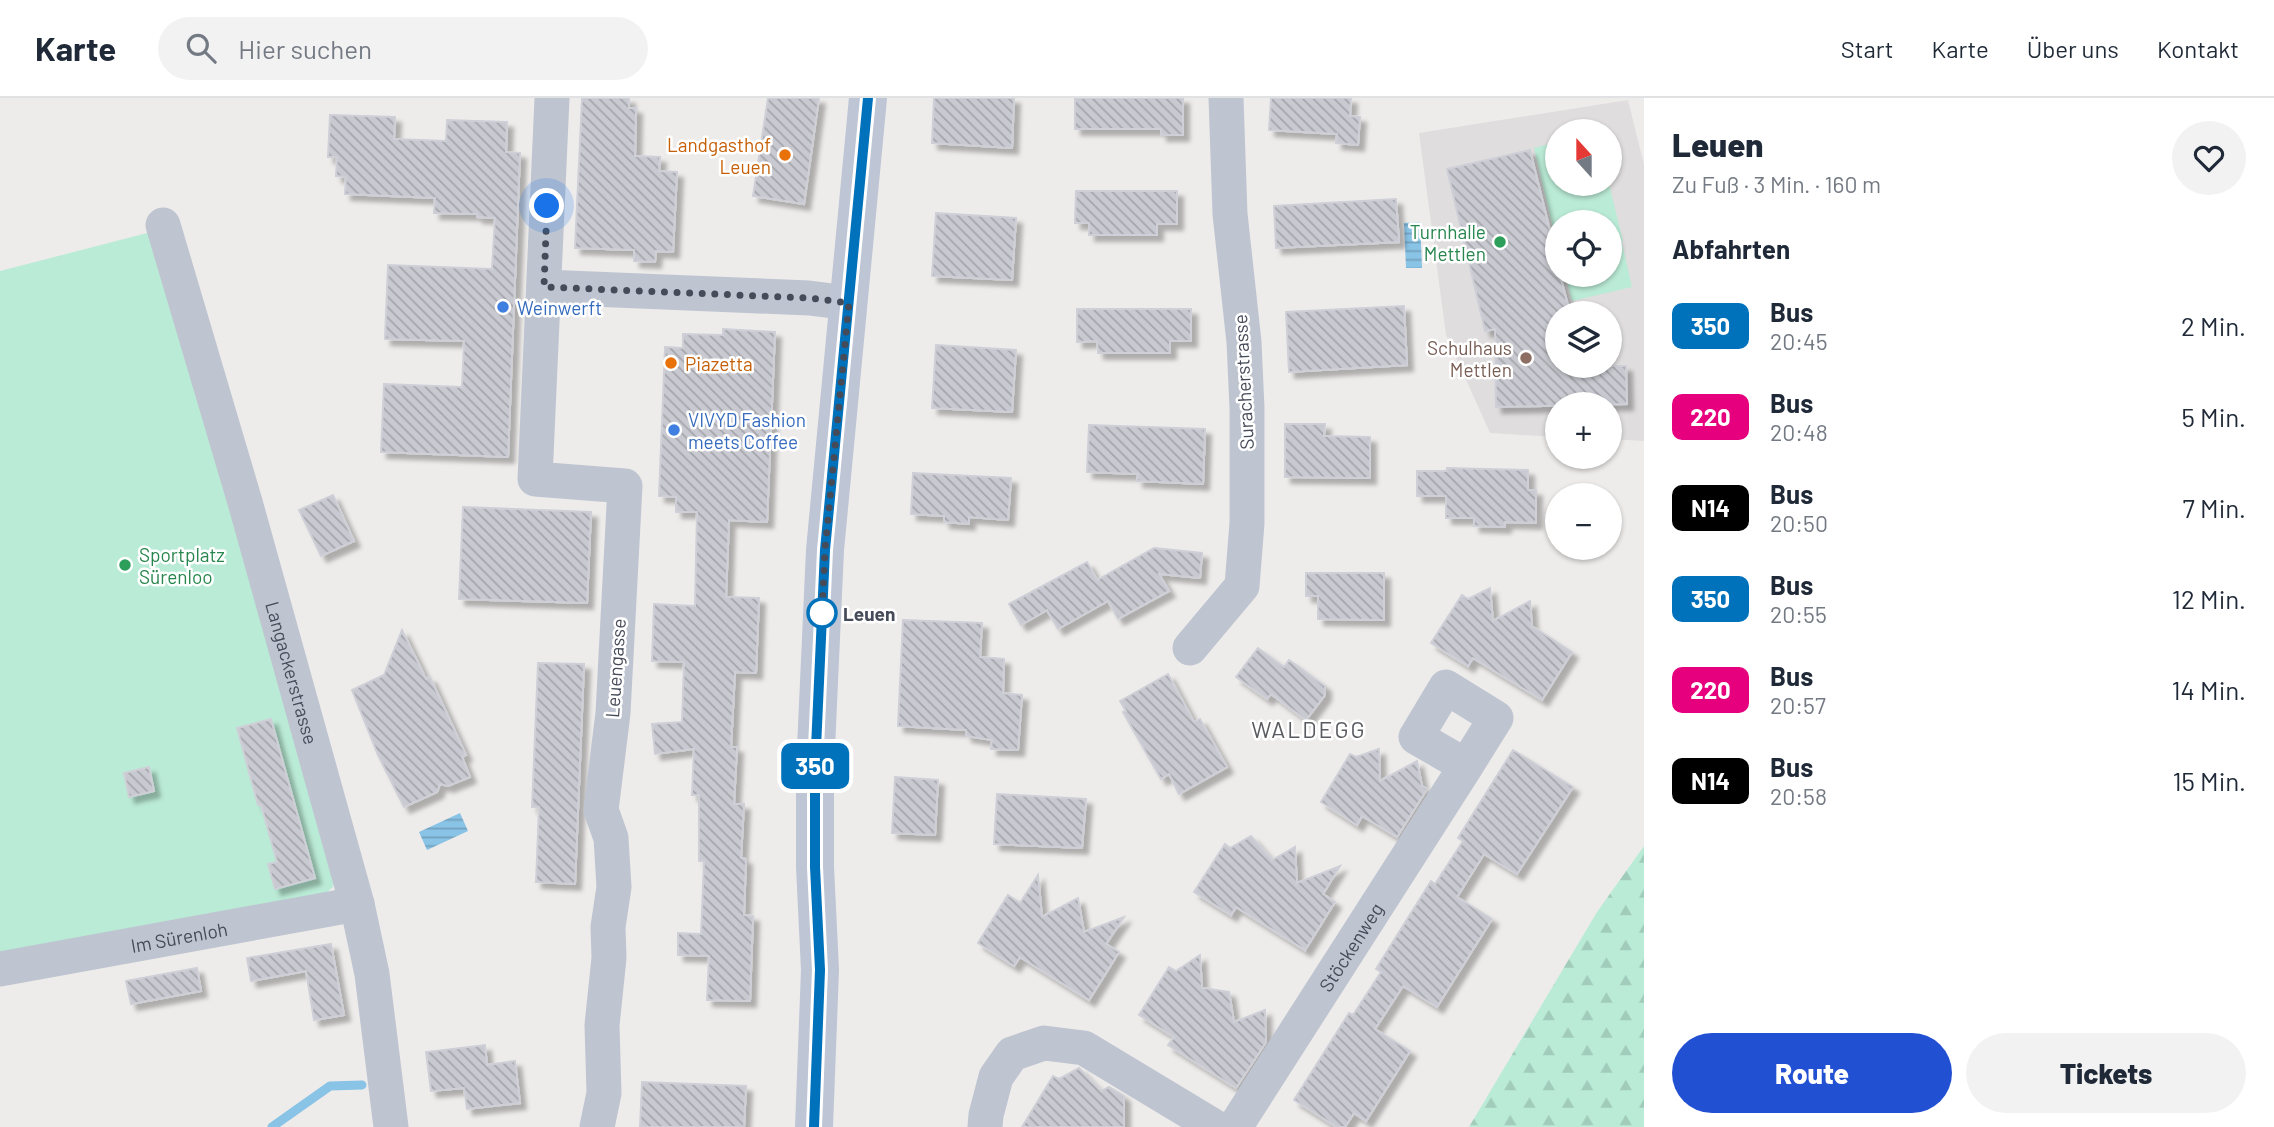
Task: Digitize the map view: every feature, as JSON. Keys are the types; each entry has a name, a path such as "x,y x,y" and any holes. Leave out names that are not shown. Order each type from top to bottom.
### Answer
{"main road":[{"path":"814,1127 820,970 815,867 815,770 825,550 868,98"}],"street":[{"name":"Leuengasse","path":"552,98 535,479 625,486 613,713 601,810 611,838 614,887 608,927 609,958 602,1025 604,1093 597,1127"},
{"name":"Suracherstrasse","path":"1190,648 1242,586 1247,523 1246,382 1230,214 1226,98"},
{"name":"Langackerstrasse","path":"163,225 245,502 357,904 372,974 391,1127"},
{"path":"544,287 809,298 849,303"},
{"name":"Stöckenweg","path":"1235,1127 1466,766"},
{"name":"Im Sürenloh","path":"0,969 357,904"},
{"path":"985,1127 996,1077 1012,1054 1044,1043 1084,1048 1215,1127"}],"shaded area":[{"path":"1628,100 1644,165 1644,441 1622,440 1622,392 1545,392 1545,436 1490,433 1446,335 1419,133"}],"green space":[{"path":"1545,145 1545,194 1534,148"},
{"path":"1545,196 1612,196 1615,210 1549,210"},
{"name":"Sportplatz Sürenloo","path":"155,231 336,872 333,887 322,897 0,962 0,271"},
{"path":"1622,243 1632,287 1572,301 1568,287 1622,287"},
{"path":"1644,846 1644,1127 1469,1127 1597,912"}],"water":[{"path":"1420,222 1422,268 1406,268 1404,223"},
{"path":"460,813 468,831 427,850 419,832"}],"building":[{"path":"582,98 629,98 629,108 636,108 635,156 660,157 659,171 677,172 673,252 656,251 655,262 634,261 634,250 575,248"},
{"name":"Landgasthof Leuen","path":"768,98 819,98 804,204 753,196"},
{"path":"934,98 1014,98 1012,148 932,143"},
{"path":"1075,98 1183,98 1183,135 1161,135 1161,129 1075,129"},
{"path":"1271,98 1351,98 1350,116 1360,117 1358,145 1336,143 1337,134 1269,130"},
{"path":"330,115 395,117 394,139 446,141 447,120 507,122 506,152 520,153 508,457 381,452 384,384 462,387 464,341 385,339 388,265 492,269 495,218 477,217 477,214 434,213 435,198 345,194 346,177 336,176 337,157 328,157"},
{"name":"Turnhalle Mettlen","path":"1530,150 1545,211 1545,287 1563,287 1567,301 1545,301 1545,378 1622,378 1622,366 1626,366 1627,404 1622,404 1622,392 1545,392 1545,406 1496,407 1495,329 1485,331 1447,169"},
{"path":"1076,191 1177,191 1177,224 1157,224 1157,235 1089,235 1089,223 1075,223"},
{"path":"1396,199 1399,242 1276,248 1274,206"},
{"path":"936,213 1016,218 1012,280 932,276"},
{"path":"1404,306 1407,365 1289,372 1286,312"},
{"path":"1077,309 1191,309 1191,341 1170,341 1170,353 1098,353 1097,341 1077,342"},
{"path":"723,329 775,332 767,522 729,520 726,597 759,598 756,673 735,672 731,747 737,747 734,804 744,804 741,858 746,859 744,915 753,916 750,1001 707,1000 709,956 678,955 678,933 701,934 704,861 699,861 699,795 692,795 694,749 655,754 652,724 682,722 684,662 652,661 654,604 695,606 697,512 676,512 676,497 659,496 665,347 683,348 683,334 723,335"},
{"path":"936,345 1016,350 1012,412 932,408"},
{"path":"1285,424 1325,424 1324,436 1370,437 1370,478 1285,477"},
{"path":"1089,425 1205,429 1203,484 1137,481 1138,474 1087,472"},
{"path":"1447,468 1528,470 1528,490 1536,490 1536,523 1505,522 1505,527 1474,526 1474,518 1446,518 1446,496 1417,496 1417,471 1447,471"},
{"path":"913,473 1011,478 1008,520 969,517 969,524 944,522 944,516 911,514"},
{"path":"333,495 354,541 321,556 299,510"},
{"path":"463,507 591,512 587,603 459,599"},
{"path":"1154,548 1202,553 1200,578 1159,574 1169,591 1118,619 1108,601 1058,629 1047,610 1021,625 1009,604 1087,562 1097,580"},
{"path":"1306,573 1384,573 1384,620 1318,619 1318,596 1306,596"},
{"path":"1490,588 1493,621 1530,601 1532,626 1572,652 1542,700 1473,658 1468,666 1431,643 1462,595 1468,599"},
{"path":"903,620 982,623 980,657 1004,659 1003,693 1022,695 1018,750 991,749 992,740 966,736 966,730 898,726"},
{"path":"402,630 426,679 430,677 466,755 462,757 470,777 448,786 440,784 437,792 404,807 378,755 352,690 384,675"},
{"path":"1258,648 1284,667 1289,660 1325,686 1325,695 1306,720 1271,694 1267,699 1236,677"},
{"path":"538,663 584,664 575,884 536,882 539,807 532,807"},
{"path":"1168,674 1194,722 1200,719 1227,767 1179,794 1169,774 1161,779 1123,712 1126,711 1120,701"},
{"path":"271,719 315,878 275,889 268,864 277,862 237,728"},
{"path":"1379,749 1380,781 1417,761 1422,786 1427,789 1397,837 1362,816 1357,825 1321,802 1350,754 1356,757"},
{"path":"1513,750 1573,787 1517,874 1484,854 1457,897 1492,919 1437,1007 1403,986 1375,1029 1410,1051 1366,1121 1354,1113 1345,1127 1337,1127 1294,1100 1349,1013 1353,1015 1381,972 1376,969 1431,881 1435,884 1463,841 1458,838"},
{"path":"149,767 154,791 129,797 124,773"},
{"path":"895,777 938,780 935,835 892,833"},
{"path":"997,794 1086,799 1082,848 994,844"},
{"path":"1251,836 1272,860 1295,847 1297,883 1340,866 1323,894 1335,902 1305,950 1236,907 1231,915 1194,892 1225,844 1230,848"},
{"path":"1038,875 1042,917 1078,898 1084,932 1124,917 1106,944 1119,952 1089,1000 1020,957 1014,966 978,943 1008,895 1020,903"},
{"path":"331,944 344,1015 314,1020 306,971 251,981 247,958"},
{"path":"1200,955 1202,988 1229,992 1234,1022 1265,1010 1266,1042 1236,1088 1168,1045 1174,1037 1139,1015 1169,967 1176,971"},
{"path":"197,968 201,991 131,1004 126,981"},
{"path":"485,1045 487,1065 515,1061 520,1103 467,1109 464,1088 431,1091 426,1052"},
{"path":"1079,1068 1101,1091 1109,1087 1124,1096 1124,1127 1022,1127 1053,1076 1059,1079"},
{"path":"642,1082 746,1086 744,1127 640,1127"}],"waterway":[{"path":"272,1127 330,1086 362,1085"}],"bus line":[{"name":"350","path":"814,1127 820,1006 815,770 825,550 868,98"}],"place":[{"name":"Landgasthof Leuen","path":"785,155"},
{"name":"Turnhalle Mettlen","path":"1500,242"},
{"name":"Weinwerft","path":"503,307"},
{"name":"Schulhaus Mettlen","path":"1526,358"},
{"name":"Piazetta","path":"671,363"},
{"name":"VIVYD Fashion meets Coffee","path":"674,430"},
{"name":"Sportplatz Sürenloo","path":"125,565"},
{"name":"Leuen","path":"822,613"}],"district":[{"name":"WALDEGG","path":"1309,729"}],"route":[{"path":"547,206 544,287 809,298 849,303 825,550 822,613"}]}
